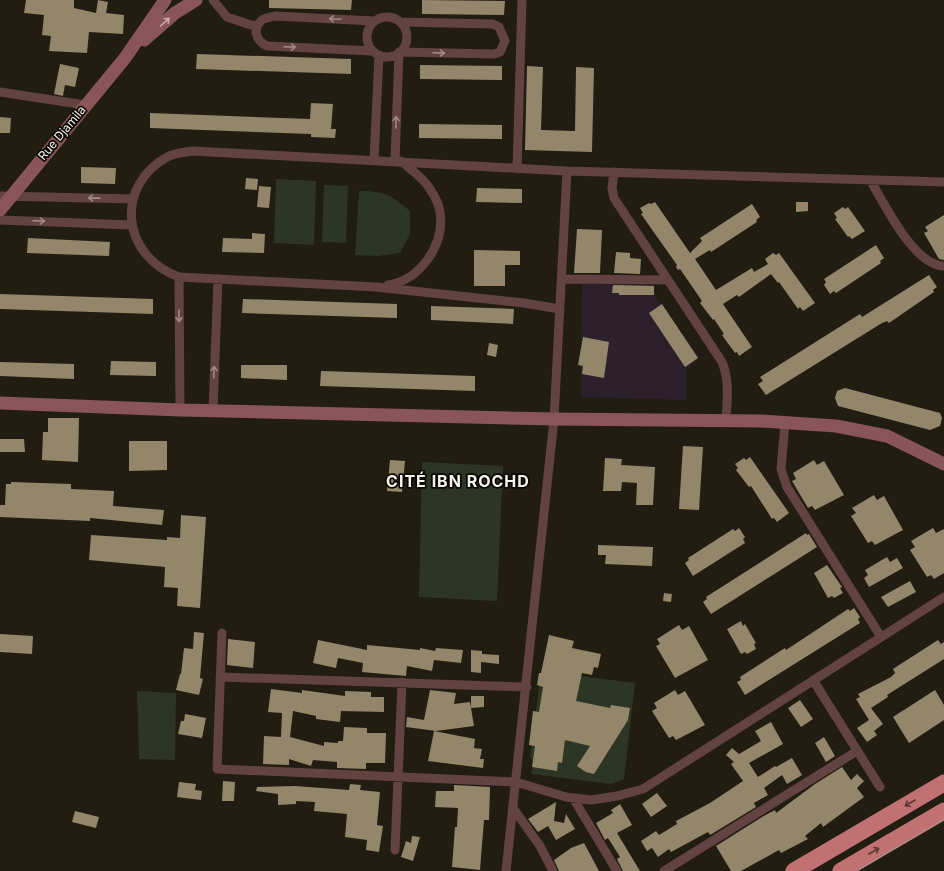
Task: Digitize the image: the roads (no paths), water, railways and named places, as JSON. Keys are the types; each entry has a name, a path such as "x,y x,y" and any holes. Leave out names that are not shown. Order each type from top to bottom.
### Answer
{"highway":[{"path":"794,871 944,783"},
{"path":"841,871 944,811"}],"street":[{"path":"125,58 165,0"},
{"path":"125,58 175,13 196,0"},
{"path":"213,0 228,17 257,27"},
{"path":"517,169 522,0"},
{"path":"275,16 374,21 386,17 400,22 494,24 499,27 505,41 500,52 494,54 399,52 389,56 376,53 267,46 260,43 256,35 257,27 263,19 275,16"},
{"path":"374,21 370,26 367,39 376,53 374,160"},
{"path":"398,161 399,52 406,40 406,33 400,22"},
{"name":"Rue Djamila","path":"0,210 5,196 125,58"},
{"path":"0,92 85,105"},
{"path":"560,309 524,303 376,287 179,276 169,273 150,260 136,241 132,225 133,199 136,188 148,171 170,156 193,151 398,161 517,169 944,182"},
{"path":"376,287 400,283 419,272 432,252 440,229 440,211 430,188 398,161"},
{"path":"506,871 527,687 554,419 567,171"},
{"path":"614,172 612,188 614,198 722,362 726,372 726,420"},
{"path":"870,180 906,238 923,258 937,266 944,266"},
{"path":"5,196 133,199"},
{"path":"0,220 132,225"},
{"path":"179,276 180,410"},
{"path":"213,411 218,279"},
{"path":"562,279 667,280"},
{"path":"0,403 213,411 554,419 726,420 836,426 887,436 944,464"},
{"path":"785,423 781,469 787,487 881,637"},
{"path":"222,633 217,769 516,782 573,798 591,800 617,796 643,789 944,597"},
{"path":"220,676 527,687"},
{"path":"813,680 880,787"},
{"path":"395,850 402,682"},
{"path":"664,871 857,751"},
{"path":"573,798 617,871"},
{"path":"513,808 540,846 553,871"}],"tram line":[{"path":"857,871 944,819"}],"district":[{"name":"CITÉ IBN ROCHD","path":"458,481"}]}
